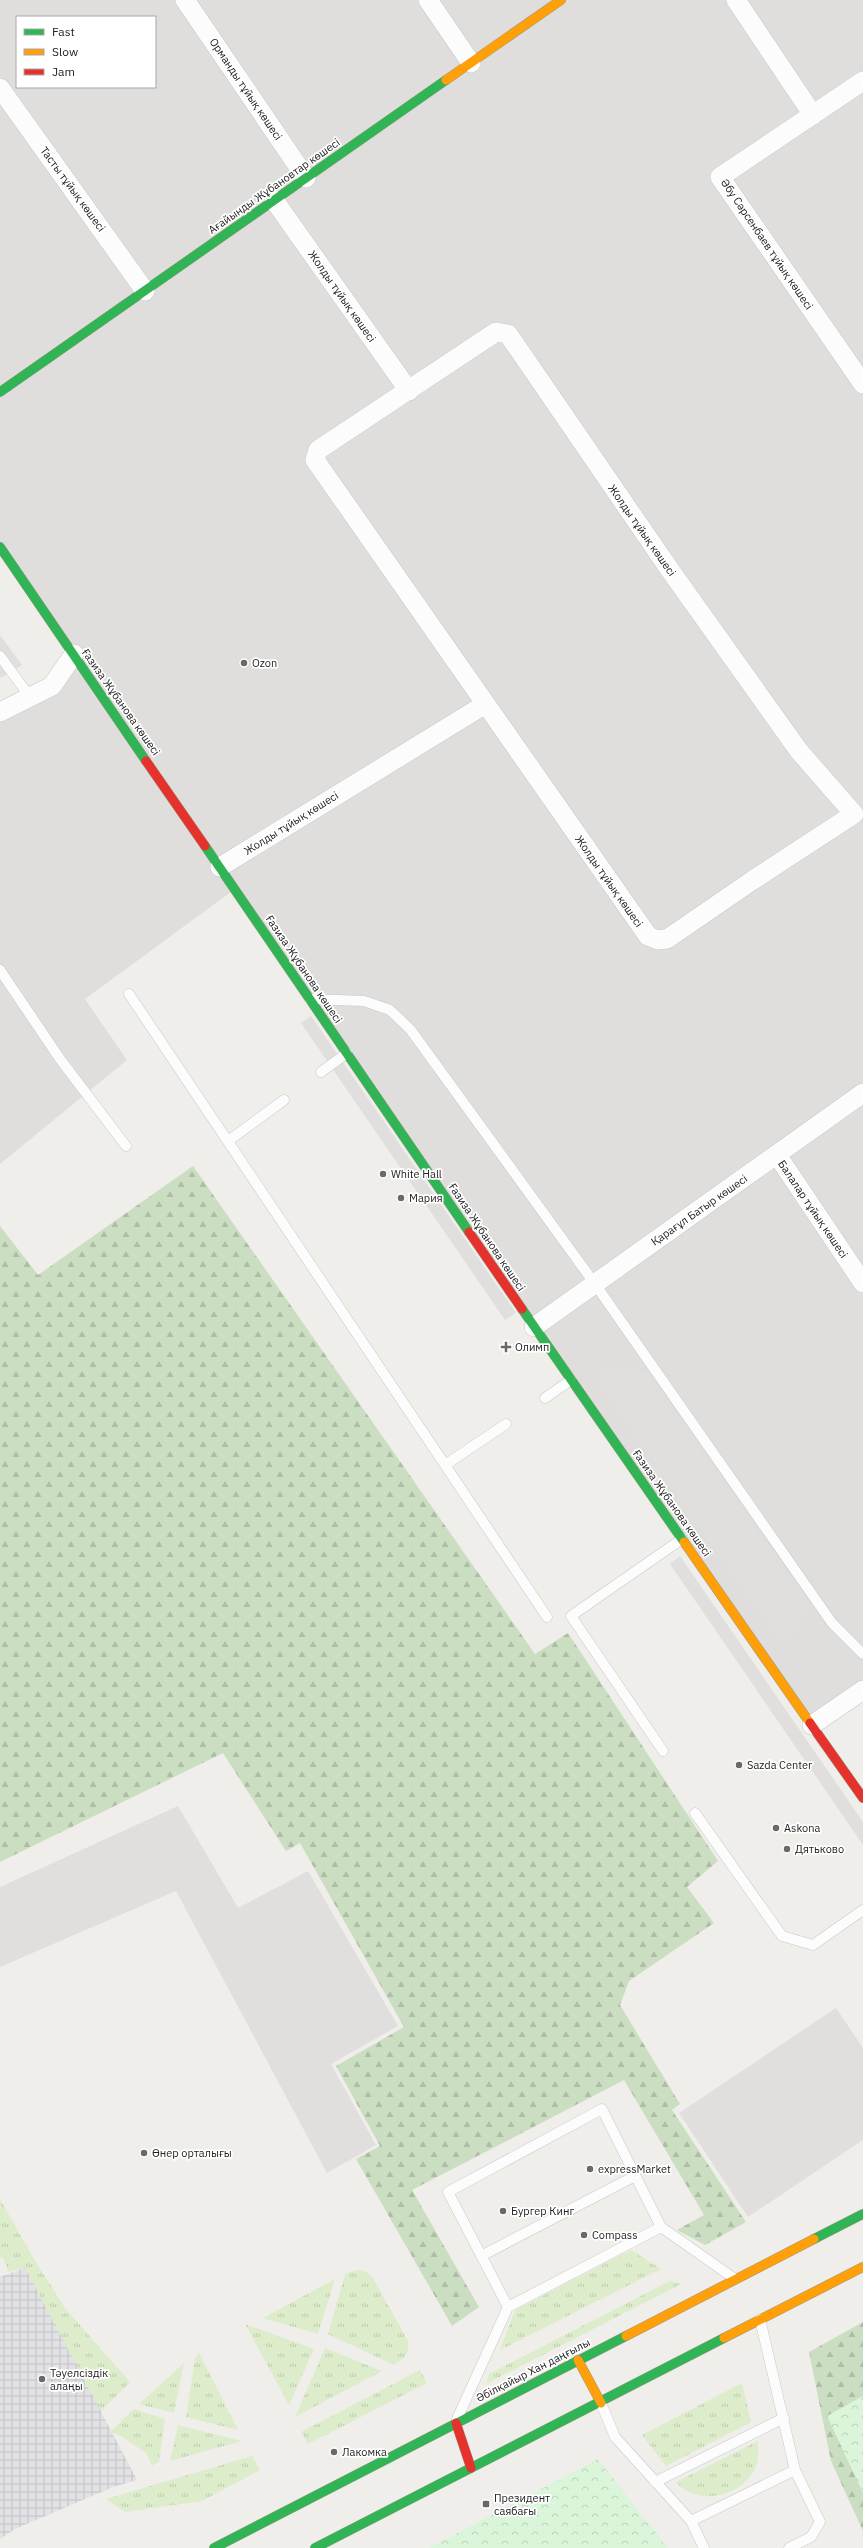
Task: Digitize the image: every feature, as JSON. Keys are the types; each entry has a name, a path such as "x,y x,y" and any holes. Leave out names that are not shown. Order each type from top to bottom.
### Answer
{"street":[{"name":"Орманды тұйық көшесі","path":"185,0 306,178"},
{"path":"428,0 471,63"},
{"name":"Ағайынды Жұбановтар көшесі","path":"0,392 561,0"},
{"path":"736,0 813,115"},
{"name":"Әбу Сәрсенбаев тұйық көшесі","path":"863,81 720,177 863,384"},
{"name":"Тасты тұйық көшесі","path":"0,88 145,291"},
{"name":"Жолды тұйық көшесі","path":"274,200 409,391"},
{"name":"Жолды тұйық көшесі","path":"496,332 508,334 670,570 799,751 859,814 753,880 668,939 658,940 648,936 484,705 315,460 318,450 496,332"},
{"name":"Ғазиза Жұбанова көшесі","path":"0,547 534,1327 863,1798"},
{"path":"0,712 52,686 74,654"},
{"name":"Жолды тұйық көшесі","path":"220,867 484,705"},
{"name":"Қарағұл Батыр көшесі","path":"534,1327 863,1093"},
{"name":"Балалар тұйық көшесі","path":"777,1155 863,1283"},
{"path":"812,1725 863,1690"},
{"name":"Әбілқайыр Хан даңғылы","path":"214,2548 736,2278 863,2214"},
{"path":"316,2548 863,2267"},
{"path":"578,2360 600,2403"},
{"path":"456,2423 471,2468"}],"lane":[{"path":"0,656 30,697"},
{"path":"0,970 60,1059 126,1146"},
{"path":"129,994 547,1616"},
{"path":"310,998 364,1001 390,1010 410,1029 595,1284 832,1622 863,1654"},
{"path":"321,1072 347,1053"},
{"path":"228,1141 284,1100"},
{"path":"545,1398 571,1380"},
{"path":"445,1465 506,1424"},
{"path":"663,1751 571,1616 682,1539"},
{"path":"695,1813 782,1936 813,1945 863,1910"},
{"path":"508,2307 448,2192 602,2109 661,2227 736,2278"},
{"path":"481,2256 635,2176"},
{"path":"456,2423 508,2307 661,2227"},
{"path":"760,2319 795,2470 820,2522 811,2537 789,2548"},
{"path":"600,2403 615,2437 691,2522 704,2548"},
{"path":"655,2482 784,2418"},
{"path":"691,2522 795,2470"}],"shaded area":[{"path":"0,0 863,0 863,1690 812,1725 235,889 85,999 127,1060 0,1164 0,712 52,686 74,654 0,547"},
{"path":"0,635 22,665 1,678 0,676"},
{"path":"311,1016 516,1313 505,1320 301,1023"},
{"path":"644,1371 809,1607 784,1645 593,1373"},
{"path":"680,1556 863,1822 863,1845 670,1564"},
{"path":"178,1806 238,1908 308,1871 398,2026 331,2064 376,2145 327,2173 176,1891 0,1967 0,1887"},
{"path":"836,2008 863,2048 863,2140 748,2217 679,2113"},
{"name":"Тәуелсіздік алаңы","path":"25,2268 137,2480 113,2487 15,2529 0,2539 0,2277"}],"green space":[{"path":"193,1166 535,1654 568,1633 718,1861 687,1887 714,1923 629,1981 620,2005 680,2104 672,2110 746,2222 705,2245 677,2230 704,2215 624,2080 412,2190 479,2307 452,2326 356,2159 380,2146 336,2066 404,2027 300,1843 286,1851 223,1753 0,1862 0,1226 38,1275"},
{"path":"0,2199 32,2256 65,2308 130,2382 100,2412 25,2268 9,2272 3,2258 0,2258"},
{"path":"631,2250 661,2269 500,2350 515,2310"},
{"path":"357,2270 365,2271 373,2278 408,2341 406,2355 394,2365 328,2334 345,2274"},
{"path":"335,2279 318,2334 263,2318"},
{"path":"670,2281 681,2284 486,2384 489,2374"},
{"path":"863,2322 863,2531 831,2461 809,2352"},
{"path":"245,2324 314,2349 289,2405"},
{"path":"325,2348 382,2371 295,2417"},
{"path":"199,2353 238,2430 186,2417 195,2359"},
{"path":"184,2363 174,2413 139,2404"},
{"path":"420,2370 427,2383 308,2444 301,2432"},
{"path":"742,2383 751,2422 666,2466 642,2435"},
{"path":"863,2396 863,2493 827,2416"},
{"path":"134,2409 165,2419 159,2462 152,2465 146,2453 121,2436 110,2432"},
{"path":"178,2425 242,2441 170,2461"},
{"path":"758,2441 758,2459 755,2469 748,2479 740,2486 729,2492 706,2496 695,2494 685,2490 676,2482"},
{"path":"252,2456 260,2470 202,2501 125,2512 106,2499"},
{"path":"598,2459 668,2548 429,2548"}],"traffic: fast":[{"path":"0,392 446,80"},
{"path":"0,547 146,761"},
{"path":"205,846 469,1232"},
{"path":"522,1309 684,1542"},
{"path":"814,2239 863,2214"},
{"path":"214,2548 626,2336"},
{"path":"315,2548 724,2338"}],"traffic: slow":[{"path":"446,80 561,0"},
{"path":"684,1542 810,1723"},
{"path":"626,2336 814,2239"},
{"path":"724,2338 863,2267"},
{"path":"578,2360 601,2403"}],"traffic: jam":[{"path":"146,761 205,846"},
{"path":"469,1232 522,1309"},
{"path":"810,1723 863,1798"},
{"path":"456,2423 471,2468"}],"place":[{"name":"Ozon","path":"244,663"},
{"name":"White Hall","path":"383,1174"},
{"name":"Мария","path":"401,1198"},
{"name":"Олимп","path":"506,1347"},
{"name":"Sazda Center","path":"739,1765"},
{"name":"Askona","path":"776,1828"},
{"name":"Дятьково","path":"787,1849"},
{"name":"Өнер орталығы","path":"144,2153"},
{"name":"expressMarket","path":"590,2169"},
{"name":"Бургер Кинг","path":"503,2211"},
{"name":"Compass","path":"584,2235"},
{"name":"Тәуелсіздік алаңы","path":"42,2379"},
{"name":"Лакомка","path":"334,2452"},
{"name":"Президент саябағы","path":"486,2504"}]}
